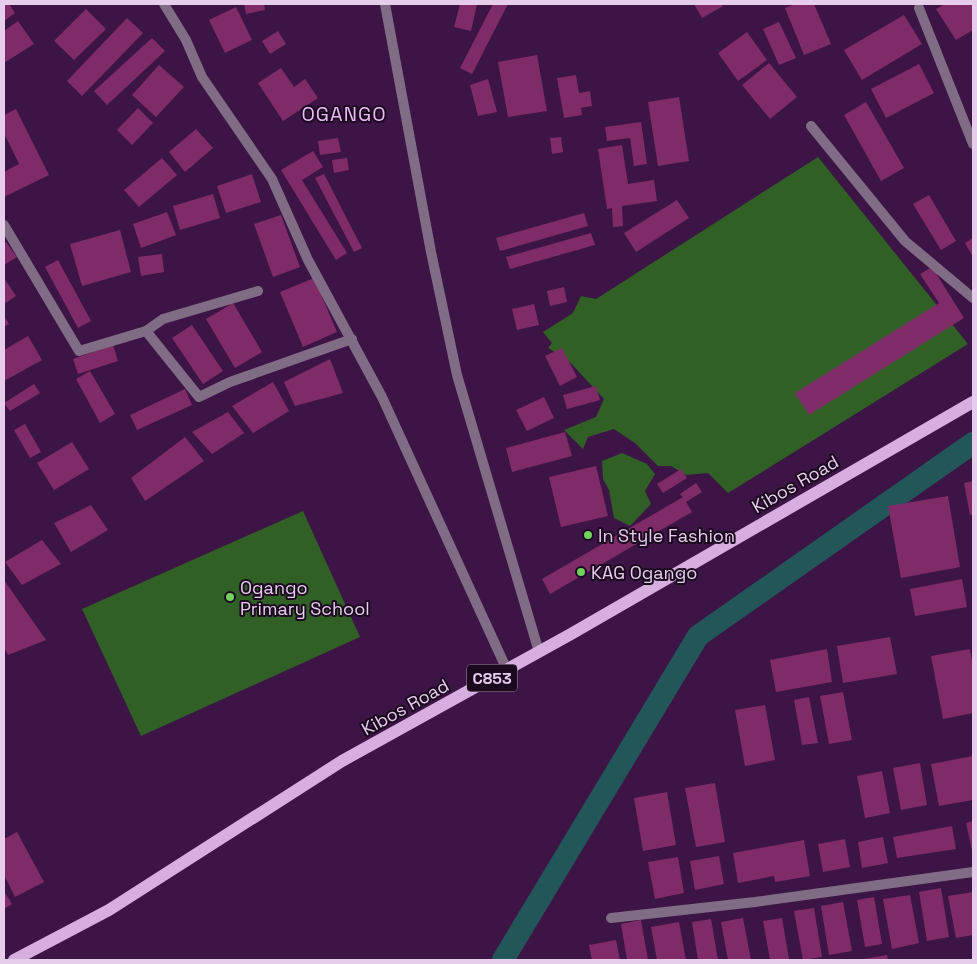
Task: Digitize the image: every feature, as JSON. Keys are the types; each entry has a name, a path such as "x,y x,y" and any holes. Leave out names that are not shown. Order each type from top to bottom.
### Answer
{"main road":[{"name":"Kibos Road","path":"14,960 109,910 342,762 539,652 973,402"}],"street":[{"path":"164,4 186,40 202,77 272,180 308,260 382,396 507,670"},
{"path":"386,4 427,233 457,375 539,652"},
{"path":"919,8 973,144"},
{"path":"811,126 905,241 973,298"},
{"path":"4,225 79,351 146,331 163,319 258,291"},
{"path":"146,331 199,397 230,382 352,339"},
{"path":"611,918 755,902 973,872"}],"green space":[{"path":"818,157 968,344 728,493 708,473 686,475 671,466 658,466 635,443 614,429 588,437 583,449 564,430 596,417 604,399 567,359 548,348 552,343 543,332 573,313 581,296 596,299"},
{"path":"622,453 647,464 655,474 645,491 651,504 630,526 614,518 609,490 603,479 602,461"},
{"path":"303,511 360,637 141,736 82,609"}],"building":[{"path":"4,4 9,4 15,13 4,21"},
{"path":"244,4 264,4 265,10 246,14"},
{"path":"460,4 477,4 471,31 454,27"},
{"path":"493,4 508,4 472,74 460,68"},
{"path":"694,4 721,4 723,6 702,18"},
{"path":"795,4 814,4 831,44 804,55 785,8"},
{"path":"945,4 973,4 973,30 956,40 936,9"},
{"path":"236,7 252,40 225,53 209,20"},
{"path":"86,9 106,29 74,60 54,41"},
{"path":"904,15 922,44 862,80 844,50"},
{"path":"127,18 143,33 82,96 67,81"},
{"path":"18,21 34,44 4,63 4,31"},
{"path":"779,22 796,58 779,65 763,29"},
{"path":"278,31 286,44 270,54 262,41"},
{"path":"747,32 767,60 738,81 718,53"},
{"path":"152,38 165,51 107,105 94,91"},
{"path":"537,55 547,111 508,117 498,62"},
{"path":"769,63 797,97 770,119 742,85"},
{"path":"919,64 934,93 886,118 871,89"},
{"path":"159,65 184,87 156,117 132,95"},
{"path":"281,68 294,87 305,79 318,98 283,121 258,83"},
{"path":"576,75 579,93 590,91 592,106 581,108 582,115 564,118 557,78"},
{"path":"488,79 497,112 478,116 470,85"},
{"path":"679,97 689,161 658,166 648,102"},
{"path":"866,102 904,168 881,181 844,115"},
{"path":"138,108 153,123 132,145 117,130"},
{"path":"16,109 49,175 4,197 4,172 19,164 4,133 4,115"},
{"path":"641,122 647,164 634,166 630,138 607,141 605,127"},
{"path":"196,129 213,148 185,172 169,152"},
{"path":"561,137 563,152 552,154 550,138"},
{"path":"338,138 341,152 320,155 318,141"},
{"path":"622,145 628,184 654,180 657,201 622,206 623,226 613,227 612,208 607,209 598,149"},
{"path":"313,151 323,167 302,180 347,253 336,260 281,170"},
{"path":"162,158 177,175 139,207 124,190"},
{"path":"347,158 349,170 334,173 332,160"},
{"path":"252,174 261,202 226,213 217,186"},
{"path":"324,174 362,248 354,252 315,178"},
{"path":"213,194 220,218 180,230 173,206"},
{"path":"929,195 956,241 941,250 913,204"},
{"path":"677,200 689,218 636,252 624,233"},
{"path":"167,212 176,235 141,248 133,224"},
{"path":"584,213 588,226 500,251 496,238"},
{"path":"281,215 300,267 273,277 254,224"},
{"path":"120,230 131,272 82,286 70,244"},
{"path":"591,233 595,245 510,269 506,257"},
{"path":"973,238 973,257 965,243"},
{"path":"6,242 17,257 4,265 4,243"},
{"path":"162,254 164,272 141,276 138,257"},
{"path":"58,260 91,321 78,328 45,267"},
{"path":"932,267 964,318 809,415 795,393 939,303 920,274"},
{"path":"4,278 16,296 4,304"},
{"path":"314,278 337,332 303,347 280,292"},
{"path":"564,287 567,302 550,306 547,291"},
{"path":"233,303 262,352 235,368 206,319"},
{"path":"534,304 539,325 517,330 512,309"},
{"path":"4,316 9,324 4,327"},
{"path":"192,325 223,371 203,384 172,338"},
{"path":"28,336 42,360 4,381 4,350"},
{"path":"113,345 118,361 78,374 73,359"},
{"path":"562,348 577,377 560,386 545,356"},
{"path":"330,359 343,393 295,406 284,382"},
{"path":"90,371 115,414 100,423 76,379"},
{"path":"273,382 289,411 253,433 232,406"},
{"path":"34,384 40,393 10,411 4,403"},
{"path":"596,386 600,400 567,409 563,395"},
{"path":"185,389 192,405 137,430 130,415"},
{"path":"544,397 554,418 527,431 516,410"},
{"path":"228,412 244,433 212,454 192,432"},
{"path":"25,424 41,452 30,458 14,430"},
{"path":"565,432 572,456 512,472 506,448"},
{"path":"185,437 204,461 145,501 131,478"},
{"path":"72,442 89,469 54,490 37,463"},
{"path":"596,466 608,516 561,527 549,477"},
{"path":"681,469 687,478 663,493 657,484"},
{"path":"973,481 973,514 970,515 964,483"},
{"path":"696,483 702,492 686,502 692,512 550,594 542,579 683,497 680,494"},
{"path":"948,496 960,567 901,578 888,506"},
{"path":"91,505 108,530 71,552 54,523"},
{"path":"42,540 61,564 22,585 5,562"},
{"path":"962,579 967,607 915,616 910,589"},
{"path":"4,580 46,640 8,655 4,648"},
{"path":"890,637 897,674 843,683 837,646"},
{"path":"827,649 832,682 776,692 770,660"},
{"path":"970,649 973,667 973,713 943,719 931,656"},
{"path":"843,692 852,740 829,744 820,696"},
{"path":"809,697 818,743 802,745 794,700"},
{"path":"765,705 775,760 745,766 735,710"},
{"path":"973,756 973,800 939,806 931,764"},
{"path":"920,763 927,805 901,810 893,768"},
{"path":"882,771 890,813 865,818 857,776"},
{"path":"715,783 725,842 696,847 685,788"},
{"path":"667,792 676,845 643,851 634,798"},
{"path":"973,821 973,850 972,850 966,823"},
{"path":"952,826 956,849 897,858 893,837"},
{"path":"17,832 44,882 15,897 4,875 4,839"},
{"path":"883,837 888,863 862,868 858,842"},
{"path":"845,839 850,867 823,872 818,844"},
{"path":"804,840 810,876 775,882 774,876 738,883 733,853"},
{"path":"719,856 724,884 695,890 690,861"},
{"path":"678,857 684,893 655,899 648,862"},
{"path":"941,888 949,937 927,941 919,892"},
{"path":"4,891 12,904 4,909"},
{"path":"973,892 973,935 956,938 948,896"},
{"path":"910,895 919,943 892,949 883,899"},
{"path":"874,897 882,944 865,947 857,900"},
{"path":"843,902 852,951 829,955 821,906"},
{"path":"814,908 822,957 803,960 794,911"},
{"path":"743,918 751,960 728,960 721,922"},
{"path":"782,918 789,959 770,960 763,921"},
{"path":"711,919 718,960 698,960 692,922"},
{"path":"641,920 648,960 627,960 621,924"},
{"path":"679,922 686,960 657,960 651,927"},
{"path":"616,940 620,960 592,960 589,945"},
{"path":"887,955 888,960 863,960 863,959"}],"waterway":[{"path":"503,960 698,636 973,443"}],"place":[{"name":"In Style Fashion","path":"588,535"},
{"name":"KAG Ogango","path":"581,572"},
{"name":"Ogango Primary School","path":"230,597"}],"district":[{"name":"OGANGO","path":"344,114"}]}
